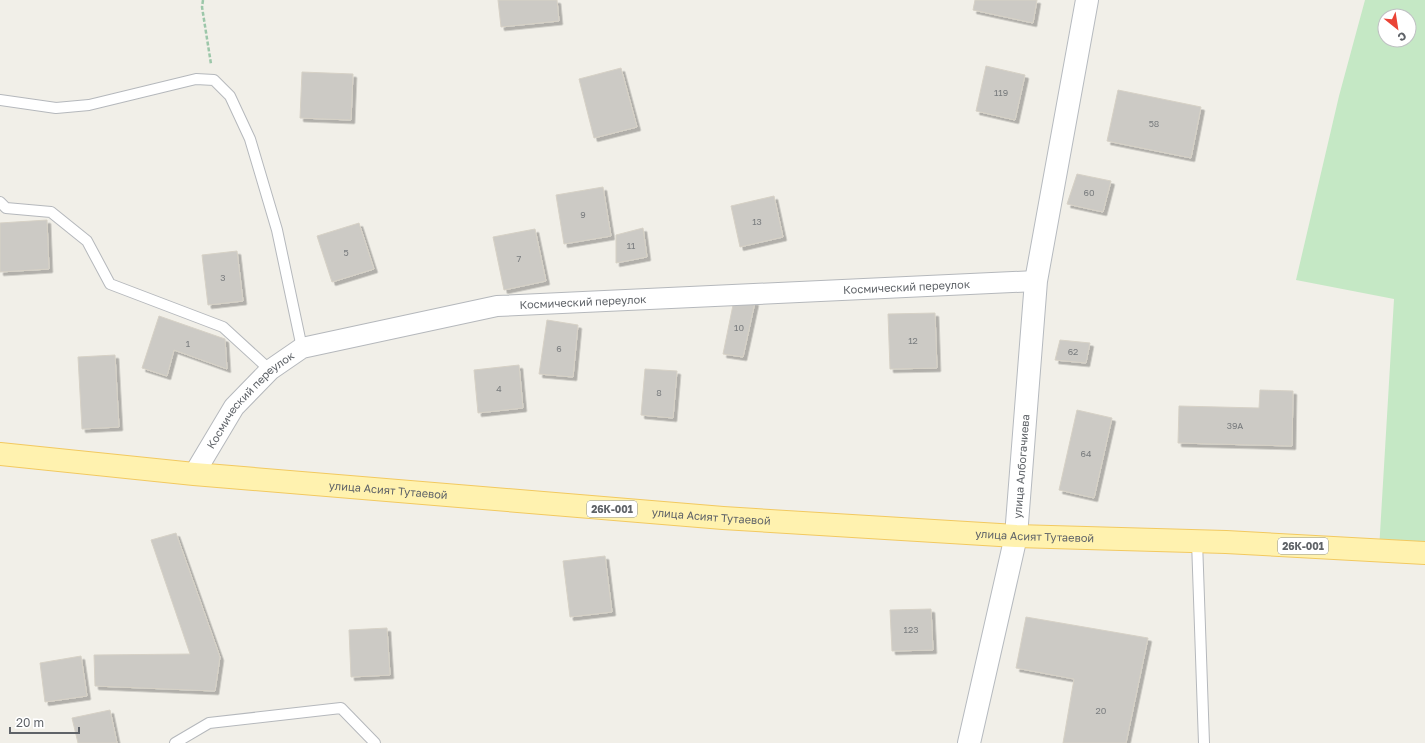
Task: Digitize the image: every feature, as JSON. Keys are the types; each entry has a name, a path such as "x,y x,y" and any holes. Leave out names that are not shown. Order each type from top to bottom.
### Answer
{"main road":[{"name":"улица Асият Тутаевой","path":"0,454 194,474 715,517 1016,536 1197,541 1425,553"}],"street":[{"name":"улица Албогачиева","path":"969,743 1016,536 1036,281 1087,0"},
{"name":"Космический переулок","path":"194,474 234,407 270,370 302,348 497,306 1036,281"}],"lane":[{"path":"0,100 56,108 89,105 196,79 214,80 230,96 250,140 277,230 302,348"},
{"path":"0,202 6,208 51,212 87,241 110,284 223,327 270,370"},
{"path":"1197,541 1204,743"},
{"path":"175,743 209,723 341,708 375,743"}],"path":[{"path":"203,0 202,7 214,80"}],"green space":[{"path":"1365,0 1425,0 1425,553 1379,550 1394,299 1296,280 1339,96"}],"building":[{"path":"498,0 557,0 559,21 501,27"},
{"path":"975,0 1037,0 1033,23 973,10"},
{"path":"986,66 1025,75 1015,120 976,111"},
{"path":"621,68 637,127 594,138 579,79"},
{"path":"302,72 353,74 351,120 300,118"},
{"path":"1118,90 1201,107 1191,158 1107,141"},
{"path":"1077,174 1111,181 1103,212 1067,204"},
{"path":"603,187 611,236 564,244 556,195"},
{"path":"774,196 783,237 740,247 731,206"},
{"path":"47,220 49,269 0,272 0,223"},
{"path":"359,223 374,269 332,282 317,236"},
{"path":"643,228 647,257 616,263 616,235"},
{"path":"535,229 546,281 504,290 493,237"},
{"path":"237,251 243,301 208,305 202,255"},
{"path":"734,300 755,302 743,357 723,354"},
{"path":"935,313 937,368 890,369 888,314"},
{"path":"159,316 225,339 227,369 174,350 167,376 142,368"},
{"path":"547,320 578,325 573,377 539,374"},
{"path":"1060,340 1090,343 1086,363 1055,360"},
{"path":"115,355 119,427 82,429 78,357"},
{"path":"519,365 523,408 478,413 474,370"},
{"path":"645,369 677,371 673,418 641,415"},
{"path":"1260,390 1293,391 1292,446 1178,443 1179,406 1259,408"},
{"path":"1077,410 1112,418 1094,498 1059,490"},
{"path":"176,533 220,657 215,691 95,686 94,655 190,654 151,540"},
{"path":"605,556 612,612 570,617 563,561"},
{"path":"931,609 933,650 892,651 890,610"},
{"path":"1026,617 1148,638 1126,743 1063,743 1074,679 1016,668"},
{"path":"387,628 390,675 351,677 349,630"},
{"path":"81,656 87,696 45,702 40,663"},
{"path":"110,710 117,743 78,743 72,718"}]}
